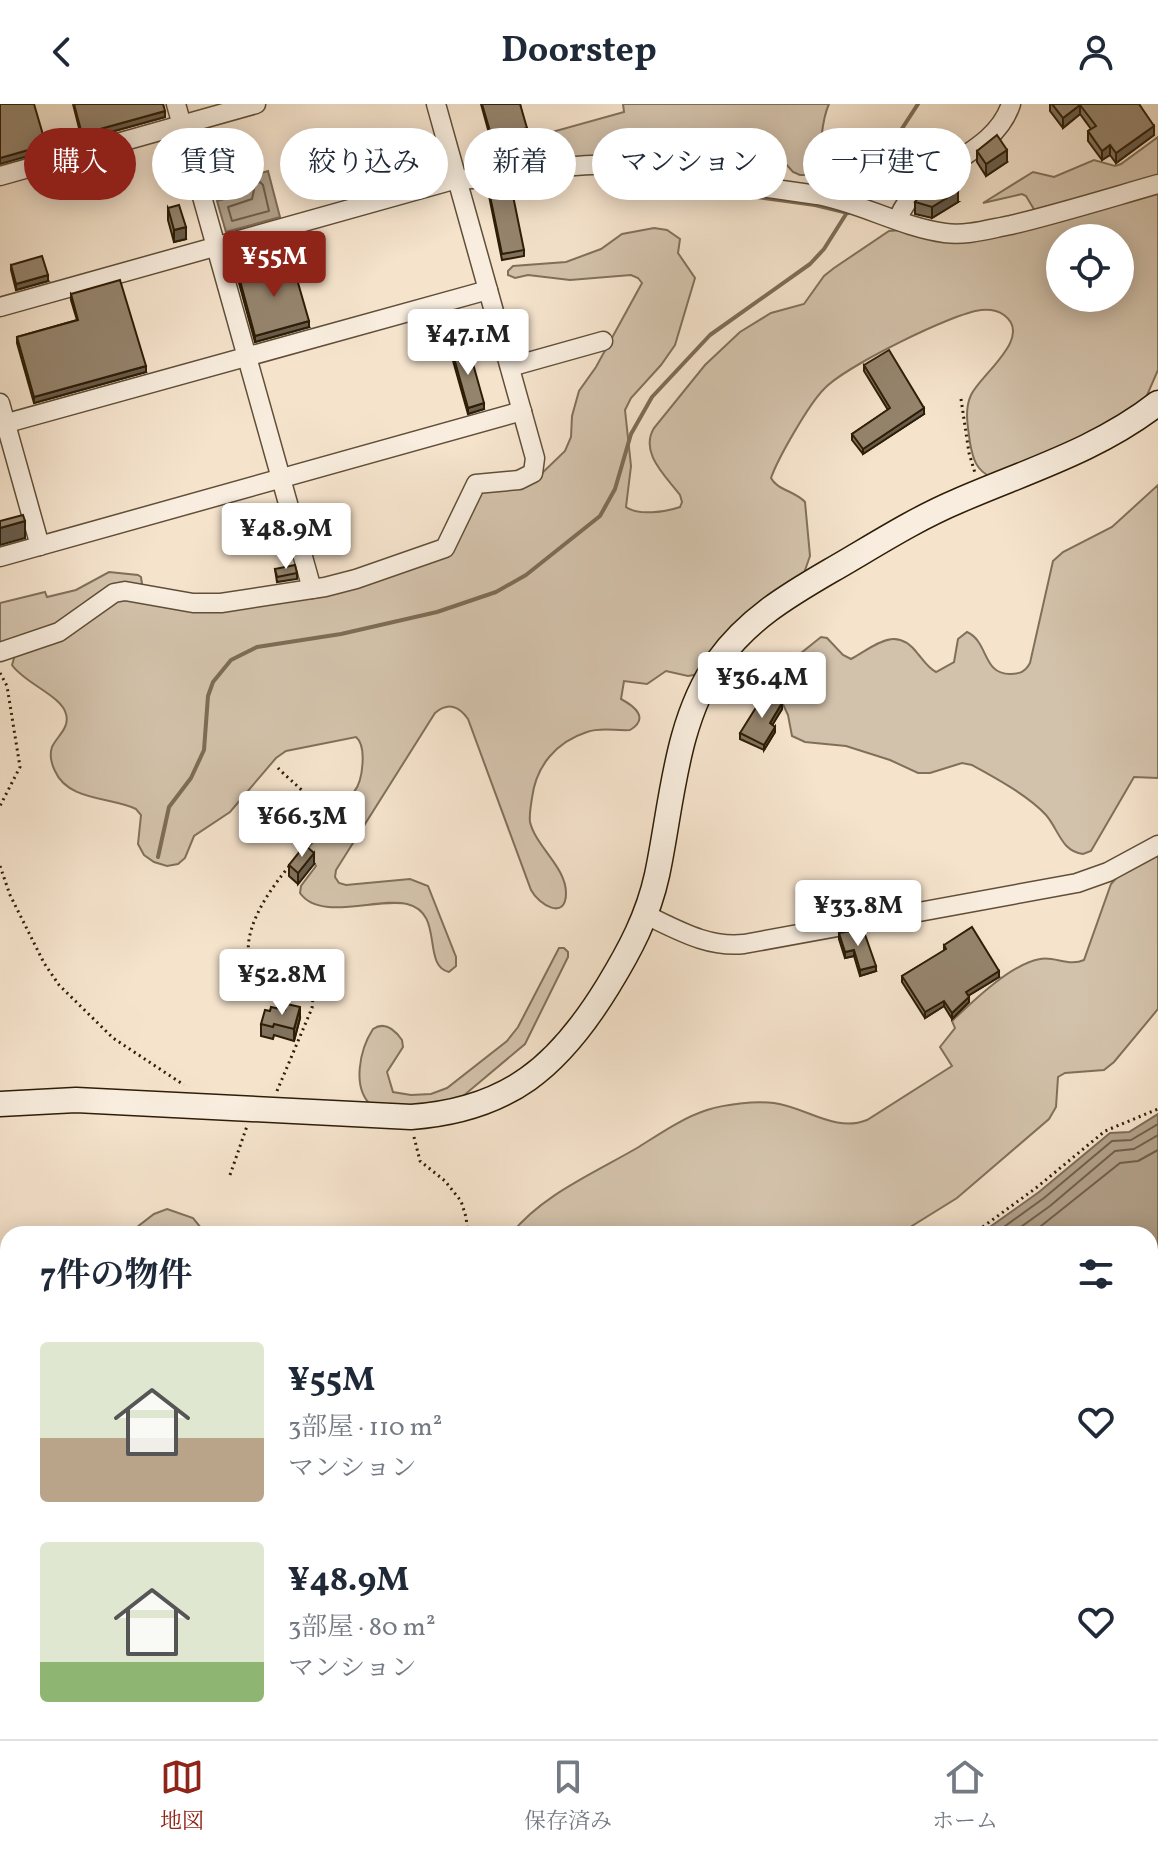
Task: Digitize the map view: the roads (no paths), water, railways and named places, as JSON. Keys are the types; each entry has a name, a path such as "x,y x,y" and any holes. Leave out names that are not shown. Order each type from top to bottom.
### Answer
{"street":[{"path":"176,104 312,589"},
{"path":"0,176 256,104"},
{"path":"0,652 59,632 114,593 136,593 207,604 312,589 356,579 445,548 476,484 519,480 533,473 535,458 436,104"},
{"path":"898,219 901,211 929,180 997,132 1011,104"},
{"path":"0,307 457,179 475,180 575,165 609,165 827,196 948,234 980,232 1052,215 1158,184"},
{"path":"3,425 488,290"},
{"path":"510,367 603,341"},
{"path":"0,403 3,425 40,546"},
{"path":"0,1104 76,1100 411,1117 476,1105 516,1087 566,1046 592,1012 627,955 646,915 657,875 688,725 704,682 730,644 782,599 921,519 1102,441 1158,403"},
{"path":"0,557 522,411"},
{"path":"646,915 708,942 744,944 1077,883 1108,872 1158,845"}],"water":[{"path":"268,171 280,217 226,232 217,201 264,200 264,172"},
{"path":"1158,1114 1158,1226 991,1226 1039,1192 1110,1133 1129,1132"}],"waterway":[{"path":"902,128 918,104"},
{"path":"779,200 848,213"},
{"path":"158,857 169,807 191,778 204,750 208,696 213,682 231,660 257,647 341,634 437,612 496,592 526,575 600,516 615,489 631,434 652,397 710,335 810,264 824,249 848,211"}]}
